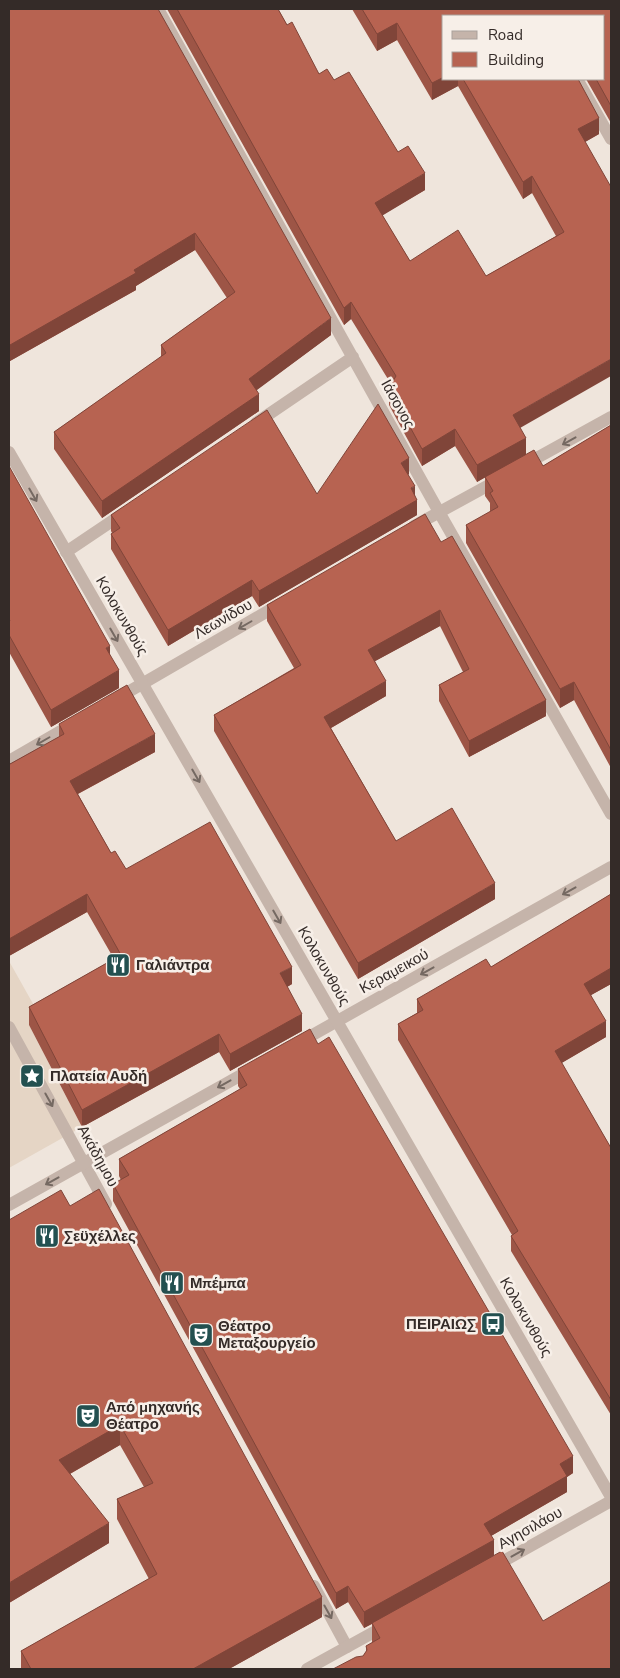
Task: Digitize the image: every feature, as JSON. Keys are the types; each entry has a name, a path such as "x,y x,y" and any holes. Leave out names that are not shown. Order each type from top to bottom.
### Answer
{"street":[{"name":"Ιάσονος","path":"158,9 439,512 611,814"},
{"path":"578,80 611,139"},
{"path":"246,429 353,357"},
{"path":"406,531 611,417"},
{"name":"Κολοκυνθούς","path":"9,452 611,1497"},
{"path":"66,552 132,507"},
{"name":"Λεωνίδου","path":"109,703 287,600"},
{"path":"9,761 84,718"},
{"name":"Κεραμεικού","path":"286,1049 611,867"},
{"name":"Ακάδημου","path":"9,1027 112,1215"},
{"path":"9,1205 261,1064"},
{"name":"Αγησιλάου","path":"484,1572 611,1501"},
{"path":"309,1578 349,1651"},
{"path":"307,1669 349,1651 398,1619"}],"shaded area":[{"name":"Πλατεία Αυδή","path":"9,961 41,1018 29,1025 82,1127 9,1168"}],"building":[{"path":"9,9 158,9 331,318 249,379 259,394 102,501 54,432 166,353 161,345 235,292 195,233 134,270 136,273 10,345"},
{"path":"177,9 278,9 287,25 292,22 319,74 327,69 334,80 349,72 398,152 408,146 425,173 375,203 410,261 458,230 486,276 564,232 532,176 523,182 464,80 579,80 599,118 578,129 611,187 611,359 513,415 526,438 477,465 455,429 422,449 389,388 396,376 351,302 344,308"},
{"path":"362,9 611,9 611,106 597,80 605,80 605,15 442,15 442,78 432,83 397,23 377,34"},
{"path":"378,404 409,458 401,463 415,486 411,488 417,500 259,591 252,580 168,630 111,534 120,528 111,515 267,410 317,494"},
{"path":"611,425 611,750 574,682 560,689 466,525 498,507 490,493 493,491 485,477 534,450 543,466"},
{"path":"9,466 110,646 106,648 119,670 51,710 9,635"},
{"path":"425,514 441,542 452,536 546,700 469,741 439,685 469,669 440,610 368,650 386,681 324,717 396,841 452,808 495,883 358,963 214,715 301,665 267,605"},
{"path":"127,685 155,734 70,781 111,853 115,851 126,869 210,822 292,967 280,973 302,1014 230,1054 219,1034 82,1110 29,1007 121,955 87,894 9,939 9,762 10,764 64,734 59,724"},
{"path":"611,894 611,968 584,984 606,1021 555,1051 611,1148 611,1400 511,1236 518,1231 398,1024 423,1010 417,999 486,959 491,967"},
{"path":"310,1029 318,1044 329,1037 573,1456 560,1464 567,1476 484,1524 494,1540 364,1612 348,1586 336,1593 113,1184 129,1175 119,1159 247,1085 238,1069"},
{"path":"99,1189 322,1597 193,1669 31,1669 21,1651 157,1574 117,1499 153,1483 120,1425 59,1460 109,1523 9,1583 9,1220 61,1190 70,1206"},
{"path":"502,1551 543,1621 611,1581 611,1669 333,1669 356,1657 363,1656 367,1650 366,1646 380,1638 372,1623"}],"place":[{"name":"Γαλιάντρα","path":"118,965"},
{"name":"Πλατεία Αυδή","path":"32,1076"},
{"name":"Σεϋχέλλες","path":"47,1236"},
{"name":"Μπέμπα","path":"172,1283"},
{"name":"ΠΕΙΡΑΙΩΣ","path":"493,1324"},
{"name":"Θέατρο Μεταξουργείο","path":"201,1335"},
{"name":"Από μηχανής Θέατρο","path":"88,1416"}]}
